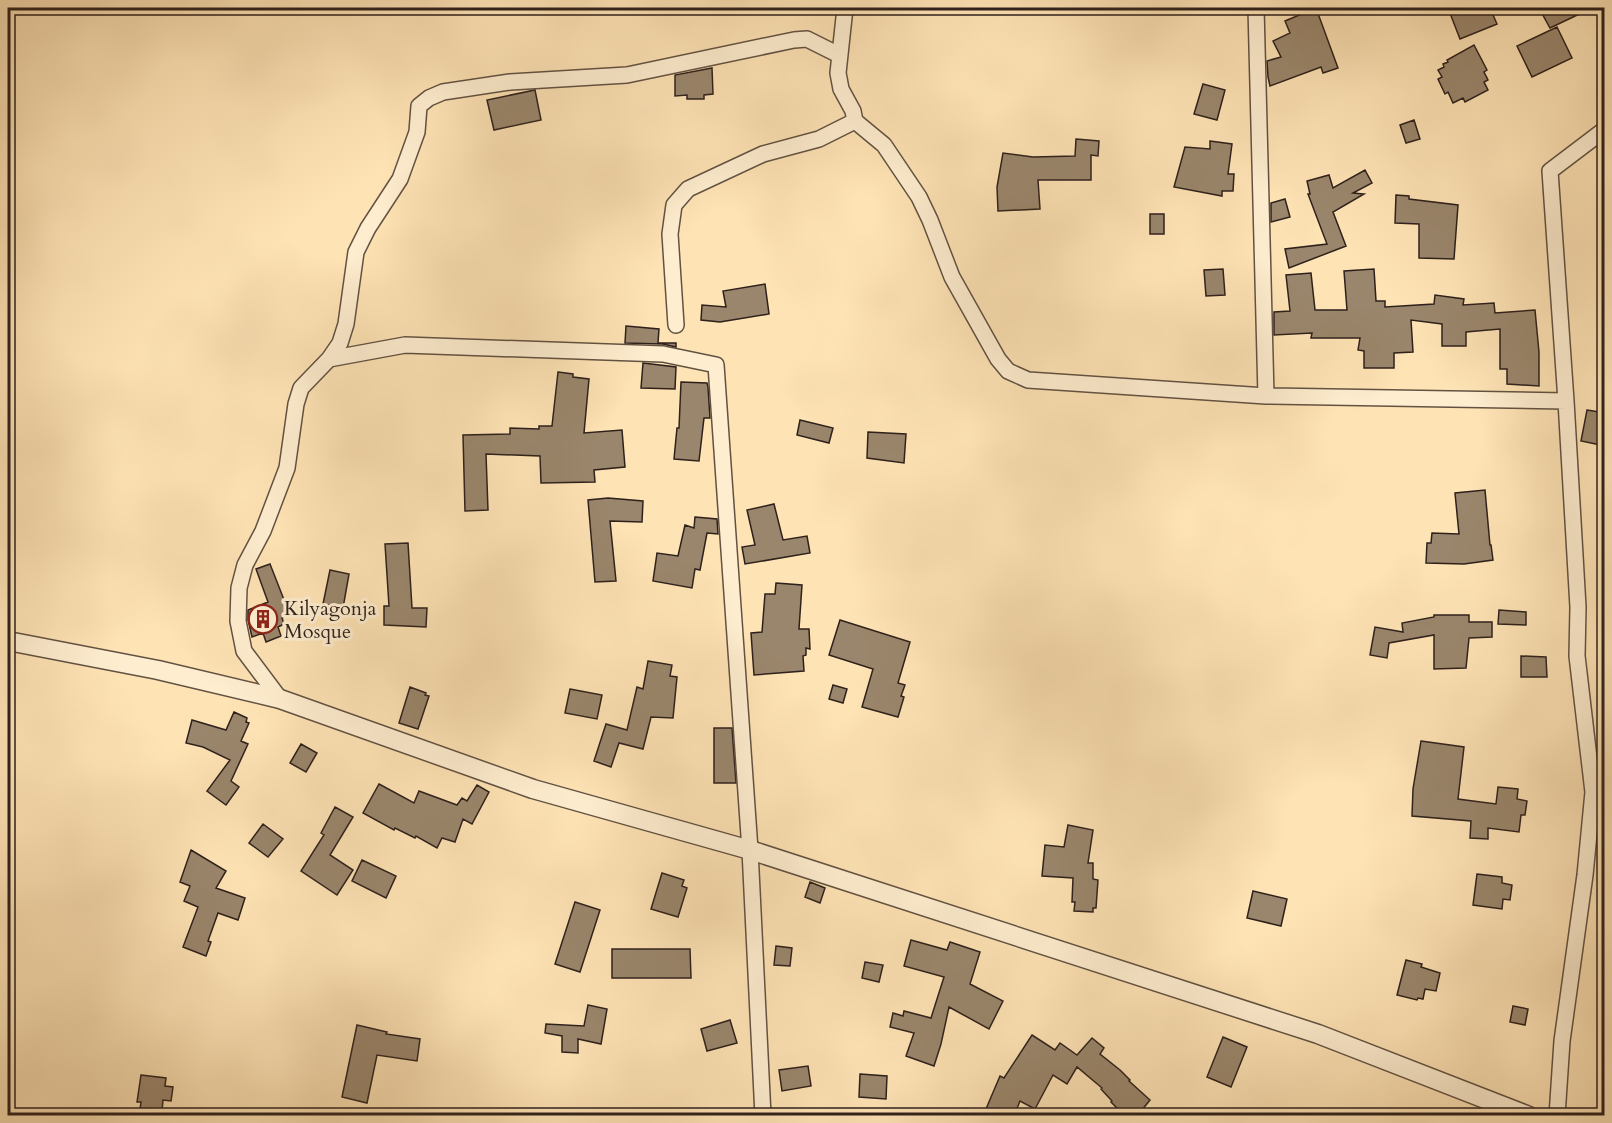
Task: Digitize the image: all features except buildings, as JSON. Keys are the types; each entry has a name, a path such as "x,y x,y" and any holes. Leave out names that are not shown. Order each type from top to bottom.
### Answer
{"street":[{"path":"845,8 838,73 841,89 853,111 855,121 884,145 918,197 930,220 952,277 998,359 1008,371 1028,380 1266,396 1566,401"},
{"path":"1256,8 1266,396"},
{"path":"280,699 244,651 238,621 239,588 245,565 263,531 287,468 296,404 301,388 329,359 340,343 346,324 356,252 368,228 400,179 417,132 419,106 429,98 443,92 510,82 627,75 794,40 807,39 839,55"},
{"path":"676,326 670,234 674,205 688,189 763,154 819,139 855,121"},
{"path":"1557,1116 1562,1041 1585,875 1593,792 1577,656 1578,607 1550,171 1605,130"},
{"path":"329,359 405,345 663,354 716,365 750,850 762,1116"},
{"path":"8,641 158,670 280,699 533,789 750,850 1318,1034 1529,1116"}],"place":[{"name":"Kilyagonja Mosque","path":"263,619"}]}
